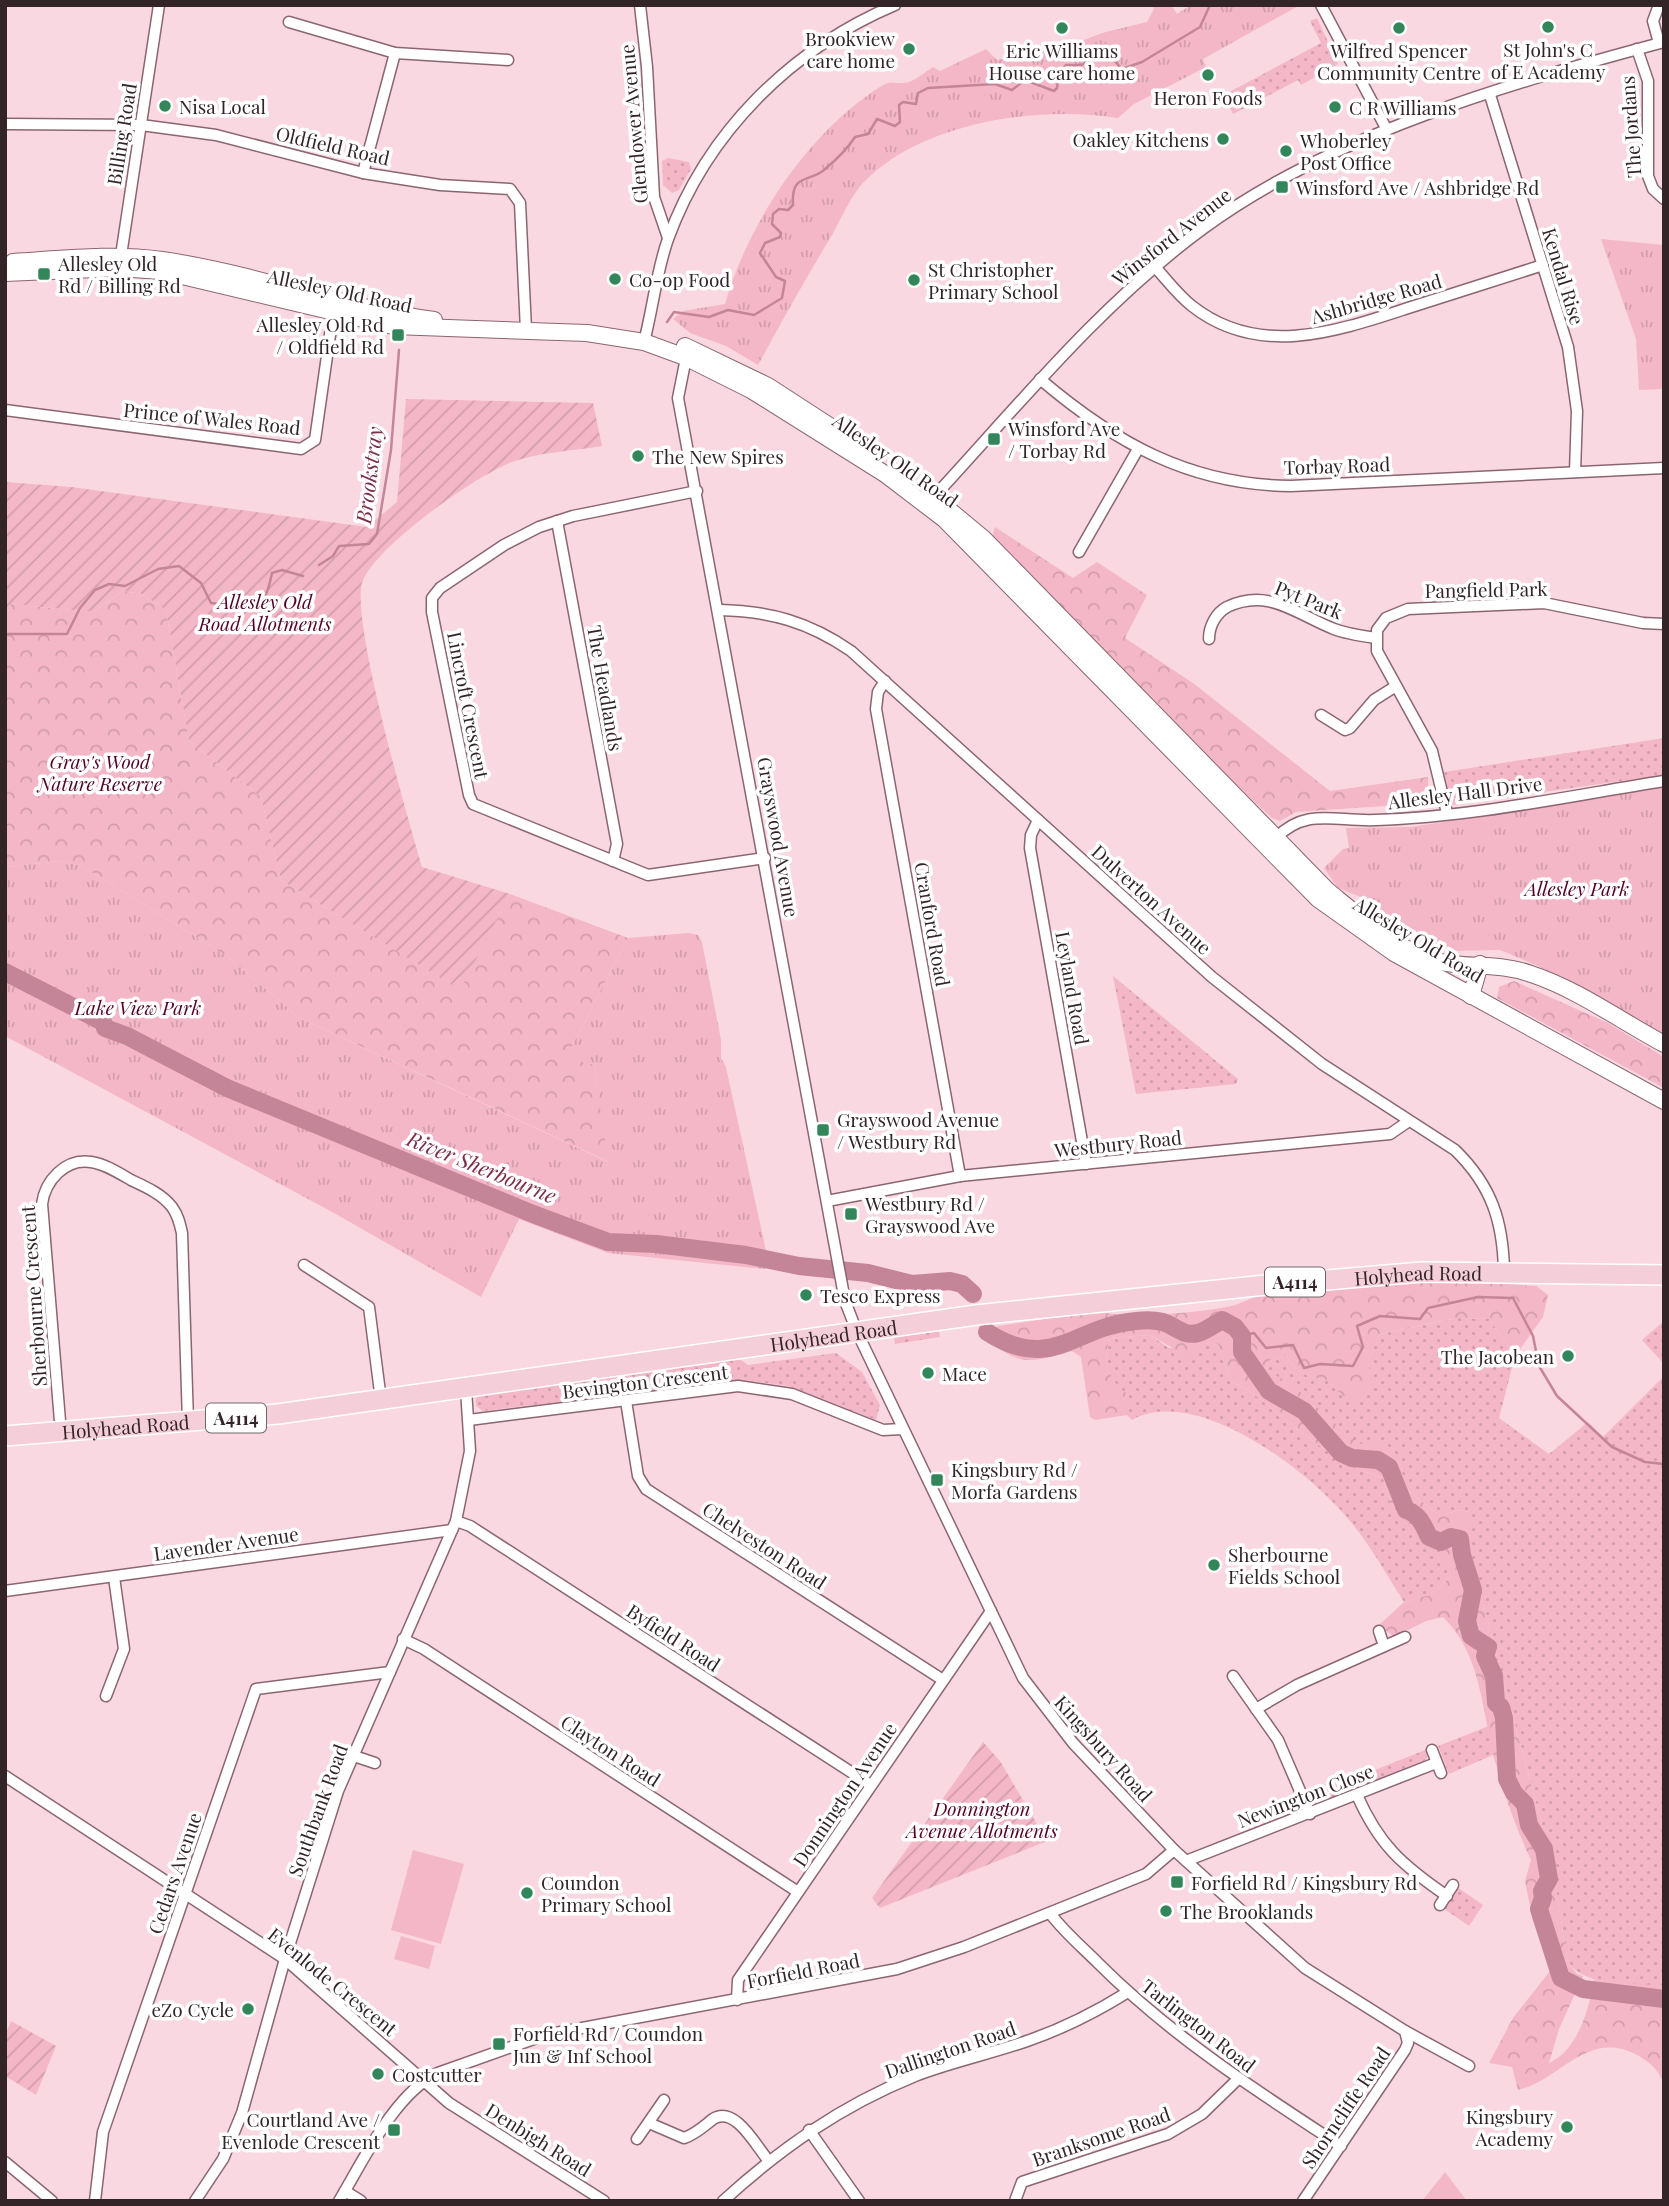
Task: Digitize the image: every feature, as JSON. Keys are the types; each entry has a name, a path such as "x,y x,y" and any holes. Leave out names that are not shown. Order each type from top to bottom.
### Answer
{"highway":[{"name":"Holyhead Road","path":"5,1436 278,1414 976,1315 1357,1277 1504,1271 1664,1275"}],"main road":[{"name":"Allesley Old Road","path":"5,262 120,262 215,271 334,307 434,320 525,325 645,338 687,352 779,393 984,539 1318,899 1365,934 1471,996 1664,1101"},
{"name":"Allesley Old Road","path":"5,273 120,262"},
{"name":"Allesley Old Road","path":"1113,680 1328,891 1378,929 1432,959 1501,965 1534,974 1664,1044"},
{"path":"1471,996 1480,964"}],"street":[{"name":"Billing Road","path":"120,262 159,5"},
{"name":"Glendower Avenue","path":"640,5 647,67 654,197 668,238"},
{"path":"645,338 654,282 668,238 697,177 715,149 750,104 825,41 874,9 895,5"},
{"path":"1321,5 1387,130"},
{"path":"1659,5 1653,21 1662,42"},
{"path":"289,22 395,53 508,60"},
{"name":"Winsford Avenue","path":"931,500 1087,329 1155,267 1204,228 1267,187 1387,130 1662,42"},
{"name":"The Jordans","path":"1637,49 1648,81 1648,176 1653,189 1664,199"},
{"path":"363,173 395,53"},
{"name":"Kendal Rise","path":"1490,95 1571,362 1577,411 1576,472"},
{"name":"Oldfield Road","path":"5,124 141,125 216,135 363,173 440,185 503,187 516,194 520,203 525,325"},
{"name":"Ashbridge Road","path":"1155,267 1191,304 1208,316 1249,333 1288,338 1313,336 1351,327 1543,265"},
{"name":"Prince of Wales Road","path":"5,410 301,449 315,440 334,307"},
{"name":"Grayswood Avenue","path":"687,352 678,398 827,1202 842,1280 857,1332"},
{"name":"Torbay Road","path":"1040,379 1088,419 1138,449 1209,475 1272,486 1664,468"},
{"path":"1079,552 1138,449"},
{"name":"Lincroft Crescent","path":"697,491 558,521 504,545 449,582 432,598 432,612 473,804 613,861 655,875 765,858"},
{"name":"The Headlands","path":"558,521 617,844 613,861"},
{"name":"Pyt Park","path":"1209,639 1210,629 1221,610 1237,602 1257,598 1279,602 1335,629 1376,638"},
{"name":"Pangfield Park","path":"1376,638 1381,624 1393,613 1408,609 1446,607 1544,603 1643,623 1664,624"},
{"name":"Dulverton Avenue","path":"719,610 771,614 812,626 851,651 1258,1014 1322,1063 1455,1150 1487,1188 1501,1225 1504,1271"},
{"path":"1376,638 1379,656 1433,751 1447,813"},
{"name":"Cranford Road","path":"885,681 878,692 876,709 960,1176"},
{"path":"1321,715 1345,730 1350,728 1374,700 1396,686"},
{"name":"Allesley Hall Drive","path":"1276,838 1291,824 1306,818 1373,821 1447,813 1664,781"},
{"name":"Leyland Road","path":"1038,820 1031,835 1030,848 1086,1164"},
{"name":"Westbury Road","path":"827,1202 960,1176 1390,1134 1409,1121"},
{"name":"Sherbourne Crescent","path":"61,1433 42,1204 46,1188 58,1173 89,1161 152,1190 167,1202 178,1216 182,1233 188,1422"},
{"path":"304,1265 369,1307 381,1400"},
{"name":"Kingsbury Road","path":"857,1332 1023,1678 1042,1705 1100,1774 1174,1850 1305,1968 1405,2031 1469,2066"},
{"name":"Bevington Crescent","path":"469,1420 711,1388 765,1388 814,1401 883,1430 902,1429"},
{"name":"Southbank Road","path":"195,2201 223,2159 237,2127 285,1959 338,1791 454,1526 467,1476 467,1389"},
{"name":"Chelveston Road","path":"626,1401 638,1476 646,1489 943,1680"},
{"name":"Lavender Avenue","path":"5,1591 454,1526"},
{"name":"Byfield Road","path":"454,1526 470,1526 871,1785"},
{"path":"106,1696 124,1649 114,1577"},
{"name":"Donnington Avenue","path":"737,2000 738,1980 991,1611"},
{"path":"1379,1630 1384,1646"},
{"path":"1256,1709 1297,1685 1405,1637"},
{"name":"Clayton Road","path":"403,1639 424,1649 798,1892"},
{"name":"Cedars Avenue","path":"95,2201 103,2132 256,1689 390,1672"},
{"path":"1233,1676 1278,1740 1310,1814"},
{"name":"Newington Close","path":"1185,1861 1357,1795 1439,1768 1432,1750"},
{"path":"354,1756 374,1763"},
{"name":"Evenlode Crescent","path":"5,1776 285,1959 423,2080"},
{"path":"1357,1795 1370,1822 1388,1849 1410,1871 1443,1900 1453,1885"},
{"name":"Forfield Road","path":"423,2080 545,2035 897,1969 964,1947 1146,1874 1174,1850"},
{"name":"Tarlington Road","path":"1051,1913 1128,1992 1166,2026 1238,2079 1341,2146"},
{"name":"Dallington Road","path":"723,2201 768,2160 809,2130 851,2105 916,2076 1028,2041 1101,2009 1128,1992"},
{"name":"Shorncliffe Road","path":"1303,2201 1405,2050 1408,2043 1405,2031"},
{"name":"Branksome Road","path":"1015,2201 1022,2182 1168,2134 1202,2114 1238,2079"},
{"path":"361,2201 342,2196 402,2101 423,2080"},
{"name":"Denbigh Road","path":"423,2080 449,2103 604,2201"},
{"path":"637,2139 664,2101"},
{"path":"649,2123 684,2138 717,2117 729,2116 768,2160"},
{"path":"809,2130 859,2201"},
{"path":"5,2162 52,2201"}],"green space":[{"path":"1152,5 1171,5 1177,14 1191,5 1300,5 1203,59 1206,67 1134,104 1118,118 1052,114 982,123 947,132 886,163 862,184 854,196 758,365 726,346 690,333 673,319 683,311 725,304 749,241 785,181 830,127 883,85 909,82 933,67 940,71 986,49 997,60 1068,46 1102,33 1147,22 1154,9"},
{"path":"1317,18 1338,64 1301,85 1298,80 1233,114 1224,95 1321,43 1310,21"},
{"path":"668,158 689,162 691,169 679,190 672,193 663,185 662,161"},
{"path":"1601,239 1664,245 1664,389 1639,390 1636,339"},
{"name":"Allesley Old Road Allotments","path":"406,399 593,403 602,446 534,456 495,470 453,496 408,530 388,548 363,580 361,600 364,632 372,673 422,867 510,894 460,990 281,880 261,797 189,741 166,610 142,594 123,591 93,612 10,604 5,627 5,482 71,487 367,527 397,502"},
{"path":"995,527 1073,578 1097,562 1147,595 1125,638 1193,683 1330,791 1428,777 1428,797 1385,806 1296,812 1280,821 1272,818 1172,726 992,537"},
{"name":"Gray's Wood Nature Reserve","path":"123,591 142,594 166,610 189,741 261,797 281,880 459,989 510,894 628,938 571,1048 594,1065 609,1162 300,1018 228,957 82,866 59,861 5,867 5,626 10,604 93,612"},
{"path":"1664,738 1664,775 1451,805 1444,772"},
{"name":"Allesley Park","path":"1664,786 1664,1035 1536,965 1500,950 1447,951 1394,922 1363,898 1338,888 1324,868 1343,849 1349,848 1346,828 1411,827"},
{"name":"Lake View Park","path":"59,861 82,866 228,957 300,1018 608,1162 594,1065 575,1060 571,1048 628,938 689,933 698,935 702,942 721,1040 721,1058 726,1067 766,1251 765,1269 608,1253 519,1219 481,1297 334,1213 5,1036 5,867"},
{"path":"1113,976 1238,1079 1236,1084 1136,1094"},
{"path":"1514,981 1608,1023 1664,1057 1664,1088 1497,998 1499,987"},
{"path":"1478,1282 1536,1286 1548,1295 1543,1317 1515,1356 1489,1319 1457,1318 1380,1334 1367,1363 1374,1379 1366,1393 1357,1399 1341,1395 1329,1380 1304,1374 1286,1355 1270,1360 1266,1370 1290,1383 1356,1442 1375,1442 1401,1465 1404,1487 1440,1516 1459,1510 1469,1512 1469,1546 1551,1859 1568,1963 1577,1974 1583,1976 1559,2029 1549,2063 1568,2049 1575,2039 1585,2016 1594,1980 1664,1986 1664,2083 1647,2062 1621,2049 1590,2051 1518,2090 1512,2067 1489,2063 1513,2018 1550,1971 1533,1921 1525,1881 1531,1860 1494,1758 1473,1665 1456,1632 1443,1617 1426,1621 1394,1637 1379,1625 1404,1602 1433,1594 1451,1576 1442,1553 1390,1502 1383,1478 1349,1464 1297,1429 1257,1397 1230,1381 1218,1344 1206,1342 1190,1358 1150,1335 1109,1338 1108,1369 1115,1382 1127,1394 1127,1415 1095,1420 1090,1417 1081,1357 1072,1351 1026,1360 1007,1354 986,1337 998,1326 1098,1311 1145,1315 1206,1310 1235,1305 1266,1293 1296,1288 1374,1283"},
{"path":"1457,1318 1489,1319 1515,1356 1499,1418 1549,1454 1588,1422 1603,1437 1664,1376 1664,1986 1599,1981 1576,1971 1568,1963 1551,1859 1469,1546 1469,1512 1459,1510 1440,1516 1404,1487 1401,1465 1375,1443 1356,1443 1266,1370 1270,1360 1286,1355 1294,1366 1304,1373 1329,1380 1341,1395 1367,1363 1380,1334"},
{"path":"1664,1321 1664,1364 1642,1340"},
{"path":"939,1330 940,1337 895,1344 894,1337"},
{"path":"1150,1335 1169,1348 1206,1342 1218,1344 1230,1381 1257,1397 1297,1429 1349,1464 1383,1478 1390,1502 1443,1553 1451,1576 1433,1594 1404,1602 1353,1524 1326,1495 1276,1455 1216,1422 1186,1413 1158,1412 1132,1420 1127,1415 1126,1394 1114,1382 1108,1369 1109,1338"},
{"path":"836,1353 862,1372 880,1405 876,1420 788,1386 743,1380 483,1411 476,1406 476,1398 481,1394 738,1358 748,1365"},
{"path":"1489,1726 1493,1755 1449,1774 1438,1746"},
{"name":"Donnington Avenue Allotments","path":"983,1742 1000,1761 1047,1841 880,1908 872,1898"},
{"path":"1428,1749 1427,1758 1420,1765 1325,1803 1315,1804 1309,1796"},
{"path":"413,1850 464,1864 441,1944 391,1930"},
{"path":"1457,1887 1483,1905 1469,1926 1443,1908"},
{"path":"401,1936 435,1946 429,1969 394,1959"},
{"path":"11,2021 56,2046 36,2095 5,2076 5,2036"},
{"path":"1445,2172 1467,2201 1422,2201"}],"waterway":[{"name":"Brookstray","path":"667,322 674,312 709,317 728,310 754,315 782,298 785,281 776,277 760,253 765,243 780,237 781,233 772,224 773,214 779,209 788,210 793,205 793,195 798,183 824,170 841,155 855,137 868,134 877,119 895,126 900,122 899,105 903,102 916,104 918,93 928,88 995,84 1012,90 1025,80 1054,91 1059,73 1066,65 1081,65 1108,54 1122,69 1142,62 1200,27 1210,5"},
{"name":"Brookstray","path":"319,565 333,556 339,546 369,544 377,534 391,450 399,350"},
{"name":"Brookstray","path":"5,634 67,634 80,608 95,590 109,584 125,586 158,569 179,566 201,583 211,603 245,609 258,607 263,601 272,573 282,570 303,576"},
{"name":"River Sherbourne","path":"5,972 103,1022 105,1028 127,1036 227,1088 533,1214 608,1242 656,1244 746,1255 799,1266 868,1273 912,1284 950,1281 962,1284 973,1294"},
{"path":"1242,1336 1254,1333 1266,1348 1293,1345 1304,1368 1320,1364 1353,1366 1363,1347 1357,1326 1380,1316 1420,1319 1428,1308 1478,1297 1513,1298 1533,1336 1539,1366 1557,1396 1612,1447 1645,1462 1664,1464"},
{"name":"River Sherbourne","path":"987,1332 1010,1344 1029,1349 1063,1344 1114,1325 1136,1321 1163,1322 1193,1334 1222,1320 1235,1327 1242,1336 1242,1352 1269,1391 1304,1411 1341,1453 1352,1458 1378,1460 1389,1467 1406,1510 1423,1524 1429,1537 1441,1542 1451,1537 1460,1539 1473,1590 1467,1621 1471,1636 1488,1647 1485,1656 1494,1676 1496,1703 1501,1707 1504,1718 1507,1779 1514,1793 1525,1804 1529,1825 1544,1849 1549,1879 1542,1891 1543,1898 1539,1909 1561,1978 1583,1989 1664,1999"}],"place":[{"name":"St John's C of E Academy","path":"1548,27"},
{"name":"Eric Williams House care home","path":"1062,28"},
{"name":"Wilfred Spencer Community Centre","path":"1399,28"},
{"name":"Brookview care home","path":"909,49"},
{"name":"Heron Foods","path":"1208,75"},
{"name":"Nisa Local","path":"165,106"},
{"name":"C R Williams","path":"1335,107"},
{"name":"Oakley Kitchens","path":"1223,139"},
{"name":"Whoberley Post Office","path":"1286,151"},
{"name":"Winsford Ave / Ashbridge Rd","path":"1282,187"},
{"name":"Allesley Old Rd / Billing Rd","path":"44,274"},
{"name":"Co-op Food","path":"615,279"},
{"name":"St Christopher Primary School","path":"914,280"},
{"name":"Allesley Old Rd / Oldfield Rd","path":"398,335"},
{"name":"Winsford Ave / Torbay Rd","path":"994,439"},
{"name":"The New Spires","path":"638,456"},
{"name":"Grayswood Avenue / Westbury Rd","path":"823,1130"},
{"name":"Westbury Rd / Grayswood Ave","path":"851,1214"},
{"name":"Tesco Express","path":"806,1295"},
{"name":"The Jacobean","path":"1568,1356"},
{"name":"Mace","path":"928,1373"},
{"name":"Kingsbury Rd / Morfa Gardens","path":"937,1480"},
{"name":"Sherbourne Fields School","path":"1214,1565"},
{"name":"Forfield Rd / Kingsbury Rd","path":"1177,1882"},
{"name":"Coundon Primary School","path":"527,1893"},
{"name":"The Brooklands","path":"1166,1911"},
{"name":"eZo Cycle","path":"248,2009"},
{"name":"Forfield Rd / Coundon Jun & Inf School","path":"499,2044"},
{"name":"Costcutter","path":"378,2074"},
{"name":"Kingsbury Academy","path":"1567,2127"},
{"name":"Courtland Ave / Evenlode Crescent","path":"394,2130"}]}
